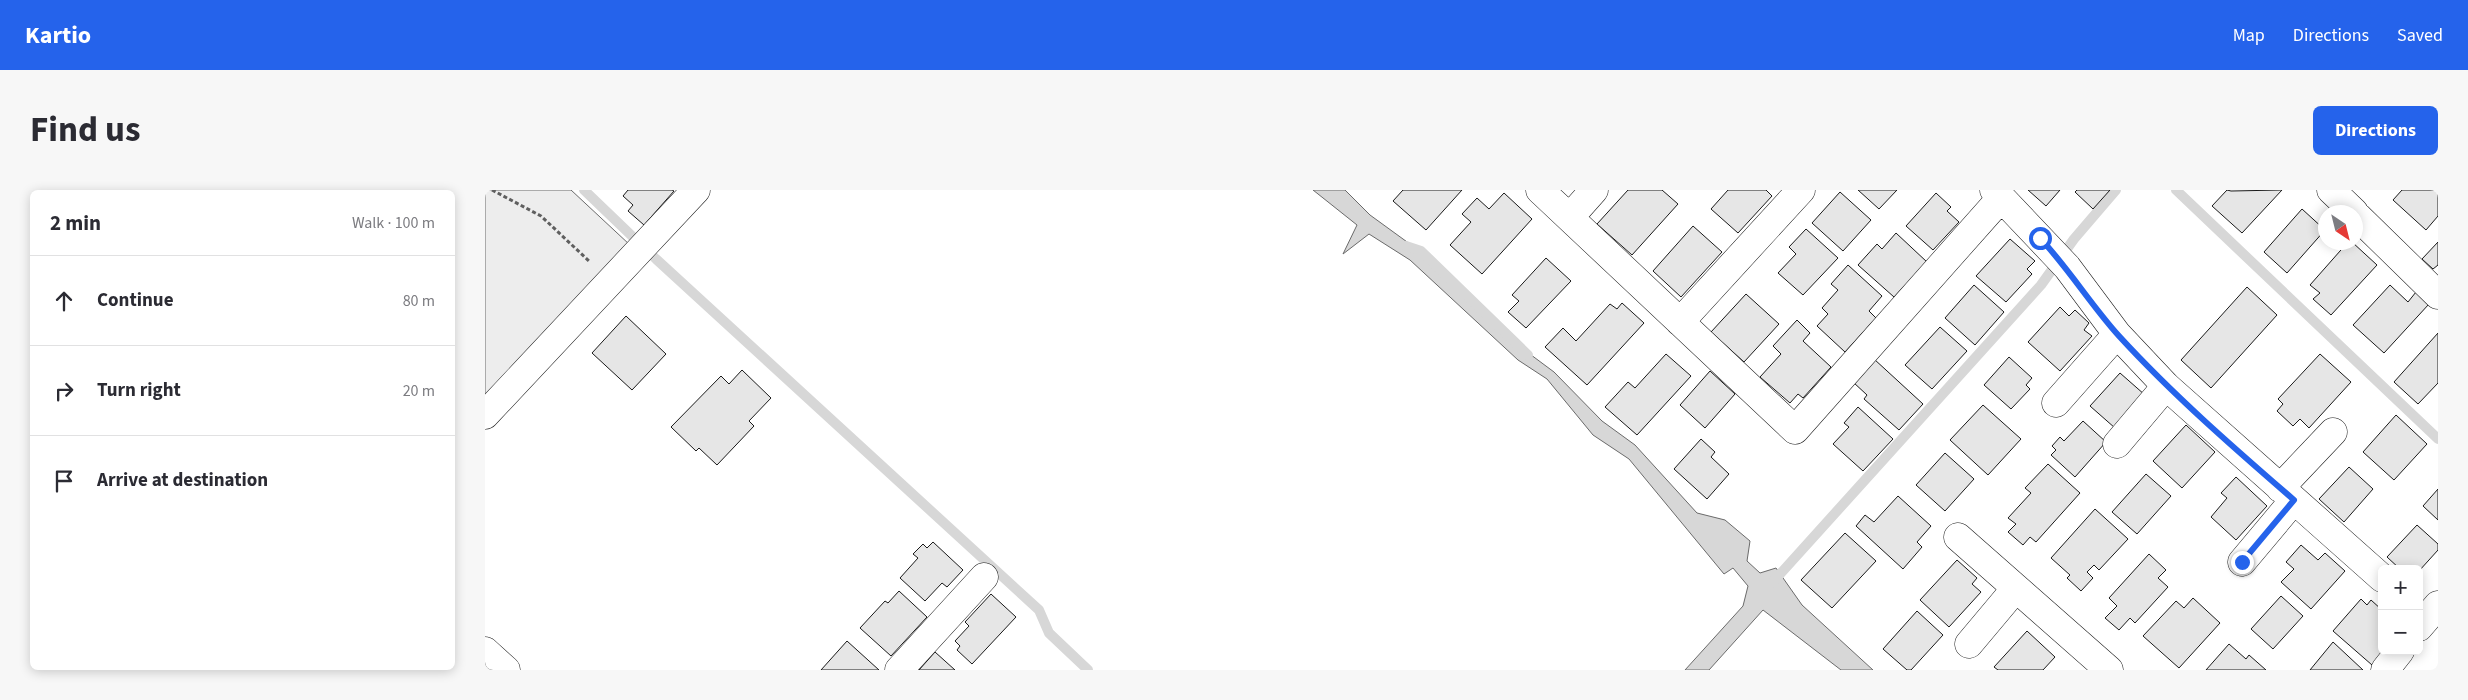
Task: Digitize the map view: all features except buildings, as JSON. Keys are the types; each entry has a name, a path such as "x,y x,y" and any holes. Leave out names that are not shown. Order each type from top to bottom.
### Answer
{"street":[{"path":"485,414 696,190"},
{"path":"1540,190 1795,430 1997,194 2059,258 2117,334 2167,386 2378,574"},
{"path":"1570,218 1594,190"},
{"path":"1680,322 1801,190"},
{"path":"2331,190 2347,205"},
{"path":"2363,221 2438,295"},
{"path":"2056,403 2117,334"},
{"path":"2117,444 2167,386"},
{"path":"2242,562 2287,494 2333,432"},
{"path":"1959,537 2109,670"},
{"path":"899,670 984,577"},
{"path":"1969,644 2016,588"},
{"path":"485,651 506,670"},
{"path":"2385,670 2397,655"}],"path":[{"path":"492,190 541,216 611,282"}],"shaded area":[{"path":"485,190 571,190 630,245 485,398"},
{"path":"1313,190 1345,190 1370,215 1414,247 1515,343 1554,372 1602,421 1635,445 1697,513 1725,520 1750,541 1747,561 1760,573 1776,568 1802,605 1873,670 1841,670 1763,610 1709,670 1685,670 1743,606 1748,586 1733,568 1724,574 1629,459 1593,435 1547,379 1518,360 1410,260 1369,234 1343,254 1357,225"}],"waterway":[{"path":"584,190 656,259 1039,610 1049,633 1088,670"},
{"path":"1772,583 2041,285 2074,239 2116,190"},
{"path":"2176,190 2438,439"},
{"path":"1406,246 1421,251 1528,355"}],"route":[{"path":"2040,238 2067,267 2117,334 2167,386 2294,500 2242,562"}]}
